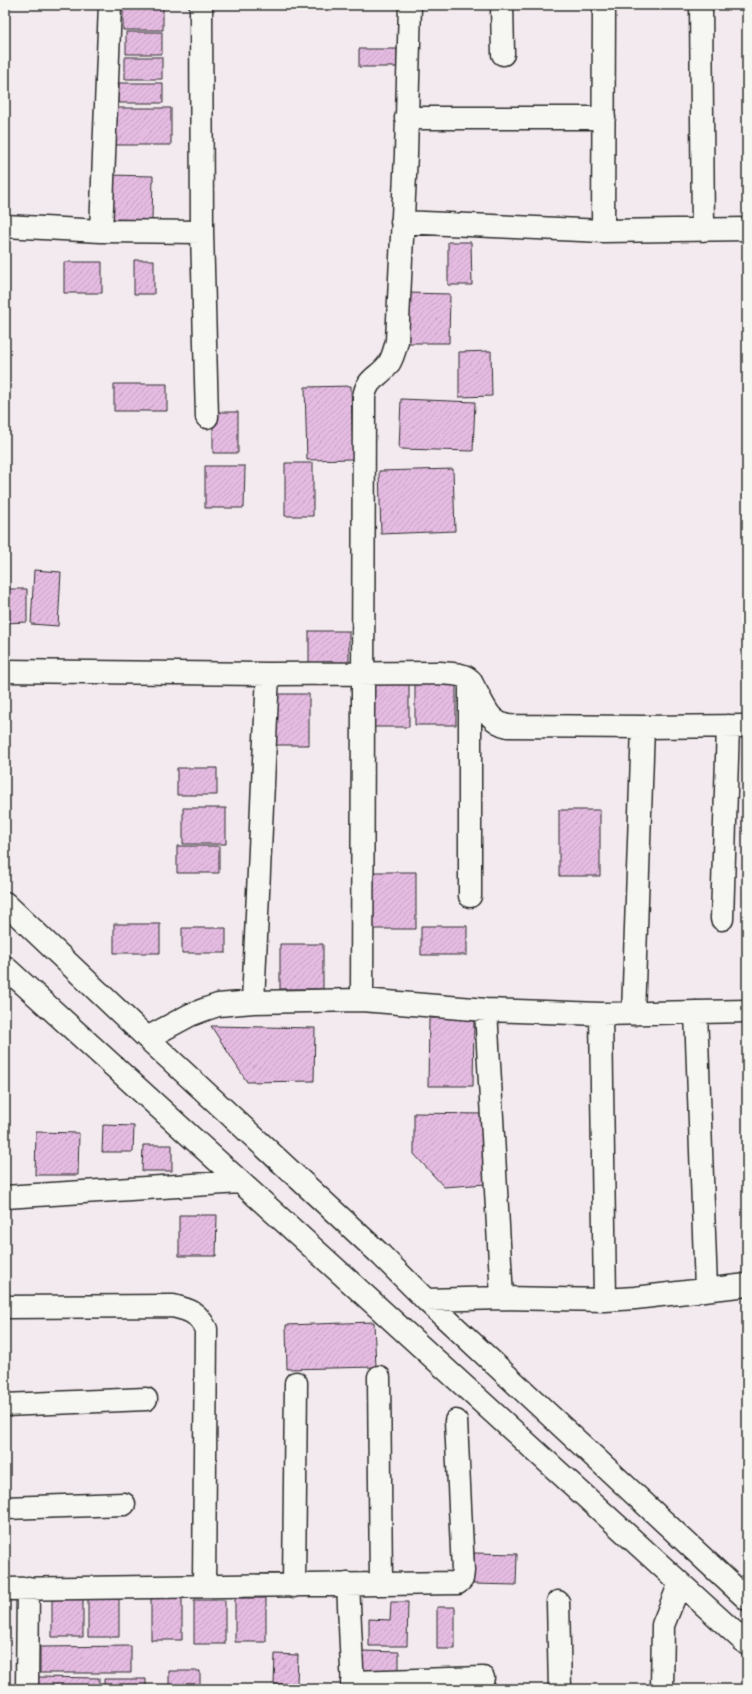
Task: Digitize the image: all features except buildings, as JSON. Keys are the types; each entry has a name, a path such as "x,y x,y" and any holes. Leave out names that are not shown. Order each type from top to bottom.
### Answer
{"street":[{"path":"101,232 110,5"},
{"path":"201,5 202,232 207,417"},
{"path":"362,1000 364,397 368,383 388,365 397,341 410,5"},
{"path":"502,5 503,54"},
{"path":"603,232 604,5"},
{"path":"701,5 703,230"},
{"path":"406,118 604,118"},
{"path":"402,222 603,232 747,229"},
{"path":"5,226 101,232 202,232"},
{"path":"5,671 268,674 440,673 464,677 470,680 491,718 499,724 508,726 737,726 722,919"},
{"path":"253,1002 268,674"},
{"path":"470,680 470,896"},
{"path":"632,1014 643,727"},
{"path":"5,903 147,1038 376,1249 426,1300 747,1599"},
{"path":"5,967 747,1644"},
{"path":"147,1038 190,1015 206,1009 218,1005 253,1002 362,1000 486,1010 601,1014 747,1011"},
{"path":"486,1010 502,1298"},
{"path":"696,1012 706,1289"},
{"path":"601,1014 605,1300"},
{"path":"5,1197 240,1182"},
{"path":"426,1300 502,1298 605,1300 747,1285"},
{"path":"5,1307 173,1306 190,1310 200,1318 206,1329 204,1586"},
{"path":"378,1377 382,1583"},
{"path":"294,1586 296,1383"},
{"path":"5,1406 146,1399"},
{"path":"5,1589 458,1583 462,1578 463,1571 456,1421"},
{"path":"5,1508 124,1504"},
{"path":"662,1689 663,1626 680,1583"},
{"path":"348,1584 352,1686 483,1678"},
{"path":"27,1689 28,1588"},
{"path":"558,1602 560,1689"}]}
